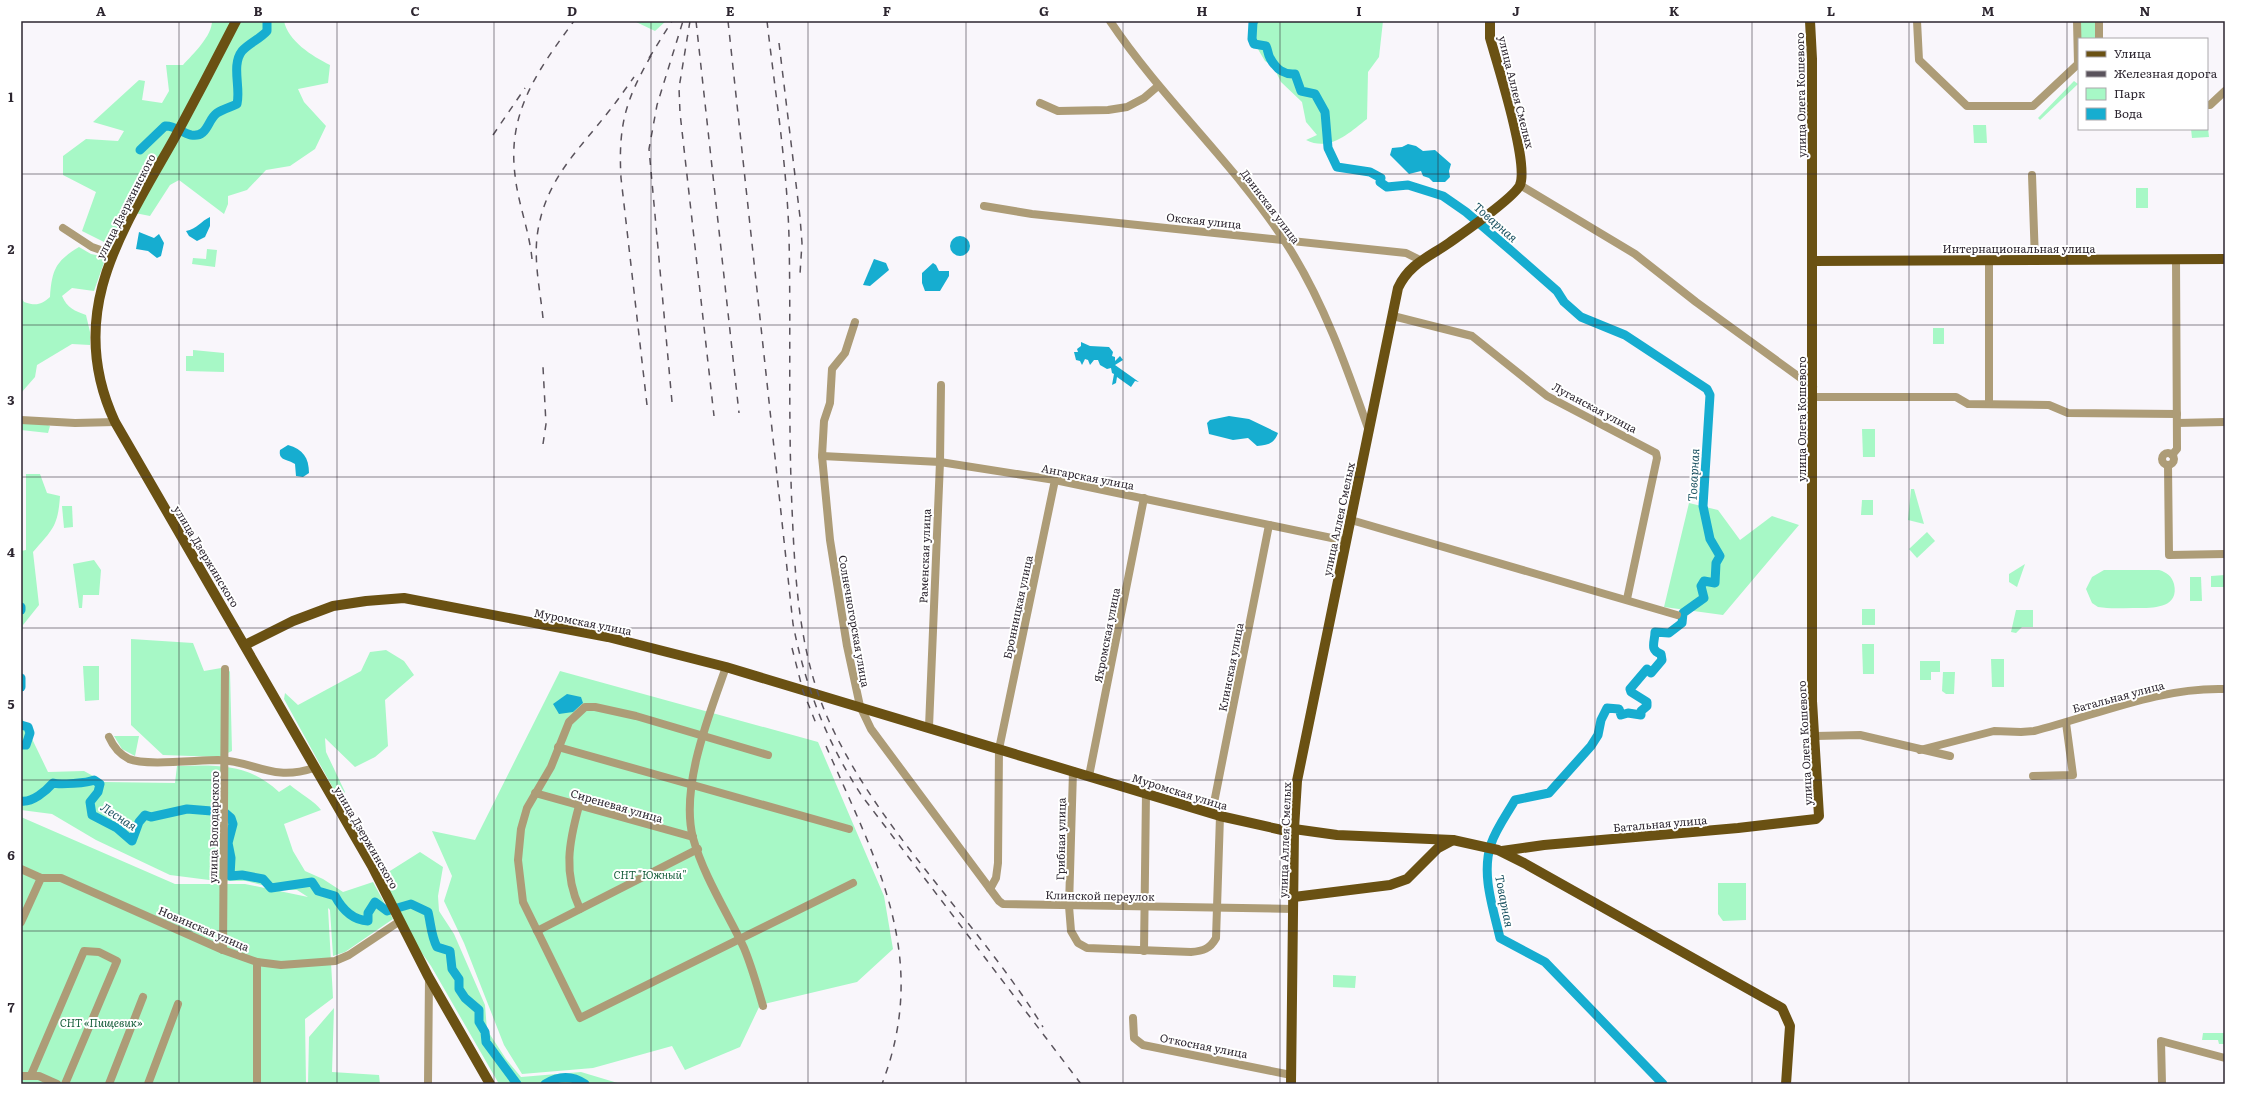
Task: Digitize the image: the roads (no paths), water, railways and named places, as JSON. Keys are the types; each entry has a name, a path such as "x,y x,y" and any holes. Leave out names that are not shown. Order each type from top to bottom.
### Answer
{"main road":[{"name":"улица Дзержинского","path":"236,21 112,254 100,288 95,335 100,379 115,422 372,866 428,976 490,1084"},
{"name":"улица Аллея Смелых","path":"1291,1079 1294,829 1297,781 1398,288 1404,277 1420,260 1477,222 1513,194 1520,185 1521,153 1490,38 1490,21"},
{"name":"улица Олега Кошевого","path":"1810,21 1812,59 1813,261 1812,701 1819,816"},
{"name":"Интернациональная улица","path":"1813,261 2225,259"},
{"name":"Муромская улица","path":"245,645 293,622 333,606 366,601 404,598 615,639 726,667 803,692 860,706 929,727"},
{"path":"929,727 1000,744"},
{"name":"Муромская улица","path":"1000,744 1072,771 1216,814 1282,830 1294,829 1337,835 1435,844 1452,840 1500,850"},
{"name":"Батальная улица","path":"1500,850 1738,828 1816,819 1819,816"},
{"path":"1294,897 1390,885 1407,879 1435,844"},
{"path":"1524,862 1524,852 1529,847"},
{"path":"1500,850 1524,862 1758,996 1782,1008 1788,1019 1791,1037 1786,1084"}],"street":[{"name":"Двинская улица","path":"1110,21 1158,86 1243,186 1283,239 1315,296 1369,431"},
{"path":"1917,21 1919,60 1967,106 2033,106 2078,64 2077,21"},
{"path":"2099,21 2099,38"},
{"path":"1040,103 1058,111 1108,110 1127,107 1144,98 1158,86"},
{"path":"2208,105 2210,105 2225,91"},
{"path":"2032,175 2035,260"},
{"path":"1520,185 1635,254 1813,392 1956,397 1968,404 2049,405 2068,413 2177,414"},
{"name":"Окская улица","path":"984,206 1032,214 1406,253 1420,260"},
{"path":"63,228 92,247 112,254"},
{"path":"2176,259 2177,449 2172,455 2174,462 2168,465 2169,555 2225,554"},
{"path":"1988,404 1989,260"},
{"name":"Луганская улица","path":"1393,316 1472,336 1547,396 1656,453 1657,458 1627,599"},
{"name":"Солнечногорская улица","path":"855,322 845,354 832,369 830,402 824,421 822,456 830,540 847,646 860,706 871,729 990,889"},
{"name":"Раменская улица","path":"929,727 940,462 941,385"},
{"path":"21,420 75,423 115,422"},
{"path":"2177,423 2225,422"},
{"name":"Ангарская улица","path":"822,456 940,462 1055,480 1346,541"},
{"name":"Бронницкая улица","path":"1000,744 1055,480"},
{"name":"Яхромская улица","path":"1089,776 1144,498"},
{"path":"1351,520 1627,599 1677,615"},
{"name":"Клинская улица","path":"1216,814 1269,525"},
{"path":"726,667 703,735 692,785 690,805 693,838 716,895 739,940 754,974 763,1006"},
{"path":"225,669 225,761 267,772 287,774 314,768"},
{"name":"Батальная улица","path":"1920,750 1994,731 2021,732 2066,723 2156,696 2186,691 2225,689"},
{"path":"768,755 703,735 612,710 585,707 569,722 551,767 527,808 521,829 518,860 523,902 580,1018 853,883"},
{"path":"2033,776 2073,775 2066,723"},
{"path":"1815,736 1860,735 1950,756"},
{"name":"улица Володарского","path":"109,737 121,754 136,761 225,761 223,950"},
{"path":"990,889 996,878 998,863 998,791 1000,744"},
{"path":"558,747 849,829"},
{"name":"Грибная улица","path":"1072,771 1069,906 1071,931 1078,943 1087,948 1144,951"},
{"name":"Сиреневая улица","path":"535,793 693,838"},
{"path":"1146,793 1144,951 1191,952 1202,951 1212,947 1216,938 1217,908 1216,814"},
{"path":"579,806 570,838 569,862 571,887 580,909"},
{"path":"537,931 698,849"},
{"name":"Новинская улица","path":"21,869 41,878 61,878 223,950 258,962 288,964 335,960 354,952 400,921"},
{"path":"21,922 41,878"},
{"name":"Клинской переулок","path":"990,889 1003,904 1294,909"},
{"path":"32,1075 84,951 99,952 117,961 65,1084"},
{"path":"257,1084 258,962"},
{"path":"428,976 428,1084"},
{"path":"109,1084 143,997"},
{"path":"148,1084 178,1004"},
{"name":"Откосная улица","path":"1133,1018 1134,1038 1143,1045 1291,1079"},
{"path":"2162,1084 2162,1041 2225,1058"},
{"path":"21,1076 32,1075 57,1084"}],"water":[{"path":"1408,144 1416,146 1423,151 1435,150 1451,164 1449,171 1450,177 1445,182 1433,182 1429,178 1423,176 1421,171 1409,174 1390,155 1392,148 1402,147"},
{"path":"210,217 210,226 205,237 197,241 189,236 186,231 193,229"},
{"path":"139,232 154,238 159,234 164,243 161,256 157,258 148,251 136,249"},
{"path":"960,236 967,239 970,246 967,253 960,256 953,253 950,246 953,239"},
{"path":"874,259 886,263 889,270 870,286 863,285"},
{"path":"933,263 939,271 949,271 949,276 940,291 925,291 922,283 922,273"},
{"path":"1081,342 1090,346 1109,347 1113,352 1112,356 1115,357 1115,361 1120,356 1123,360 1115,365 1139,382 1135,381 1131,387 1117,377 1116,383 1112,385 1114,374 1112,373 1111,368 1107,369 1100,365 1098,360 1094,360 1090,365 1088,360 1085,359 1082,365 1080,361 1076,360 1074,352 1078,352 1077,349 1081,346"},
{"path":"1229,416 1249,419 1278,433 1275,440 1264,445 1257,446 1248,438 1233,440 1209,434 1207,423 1210,420"},
{"path":"288,445 298,449 304,455 308,463 309,473 303,477 296,476 295,464 282,458 280,454 280,450"},
{"path":"567,694 581,697 583,703 573,712 559,714 553,704"}],"waterway":[{"name":"Лесная","path":"140,150 165,126 172,127 191,135 201,134 217,113 237,104 237,63 239,57 245,48 267,31 267,21"},
{"name":"Товарная","path":"1254,21 1252,39 1254,44 1266,46 1270,58 1280,70 1295,74 1301,91 1315,94 1325,112 1328,148 1337,167 1370,172 1381,178 1380,182 1387,187 1408,185 1443,196 1466,212 1508,248 1557,291 1564,302 1581,317 1625,335 1707,389 1710,395 1703,506 1710,539 1720,556 1716,563 1715,583 1704,581 1701,586 1704,598 1683,613 1682,623 1669,633 1655,632 1654,648 1661,654 1662,660 1651,673 1647,669 1630,689 1631,692 1647,702 1647,706 1641,711 1641,715 1628,713 1621,715 1619,709 1607,708 1601,720 1598,735 1591,746 1549,793 1515,800 1493,838 1488,855 1487,867 1491,903 1500,938 1545,962 1663,1084"},
{"name":"Лесная","path":"21,678 21,687"},
{"name":"Лесная","path":"21,725 28,727 30,733 26,745 21,745"},
{"name":"Лесная","path":"21,801 30,800 43,793 53,783 61,784 94,780 100,784 98,792 90,802 92,815 117,828 132,841 139,822 145,815 151,817 187,809 224,812 231,818 233,824 228,843 231,858 230,876 242,875 263,879 271,888 312,882 318,891 335,896 348,913 362,920 368,921 368,913 375,902 387,911 411,904 428,912 432,934 437,947 450,951 452,969 459,979 459,989 465,998 479,1010 479,1022 485,1032 486,1042 517,1084"},
{"name":"Лесная","path":"545,1084 560,1078 575,1079 585,1084"}],"railway":[{"path":"532,259 531,248 518,196 515,175 514,152 516,131 528,93 537,75 574,21"},
{"path":"649,58 672,21"},
{"path":"672,402 649,149 657,105 683,21"},
{"path":"690,21 679,88 680,113 714,416"},
{"path":"696,21 739,413"},
{"path":"728,21 793,624 811,692 828,735 849,776 862,796 1081,1084"},
{"path":"767,21 788,210 790,271 790,440 795,562 800,617 811,670 829,721 850,763 875,802 902,840 989,950 1043,1027"},
{"path":"779,43 800,217 802,243 800,274"},
{"path":"647,405 620,159 623,127 630,99 652,54"},
{"path":"543,318 536,252 538,230 542,212 556,180 565,166 634,77"},
{"path":"493,135 525,88"},
{"path":"543,367 546,424 543,444"},
{"path":"792,648 803,691 817,726"},
{"path":"826,746 863,829 879,870 891,910 899,951 901,993 896,1037 882,1084"}],"park label":[{"name":"СНТ \"Южный\"","path":"650,874"},
{"name":"СНТ «Пищевик»","path":"101,1022"}]}
